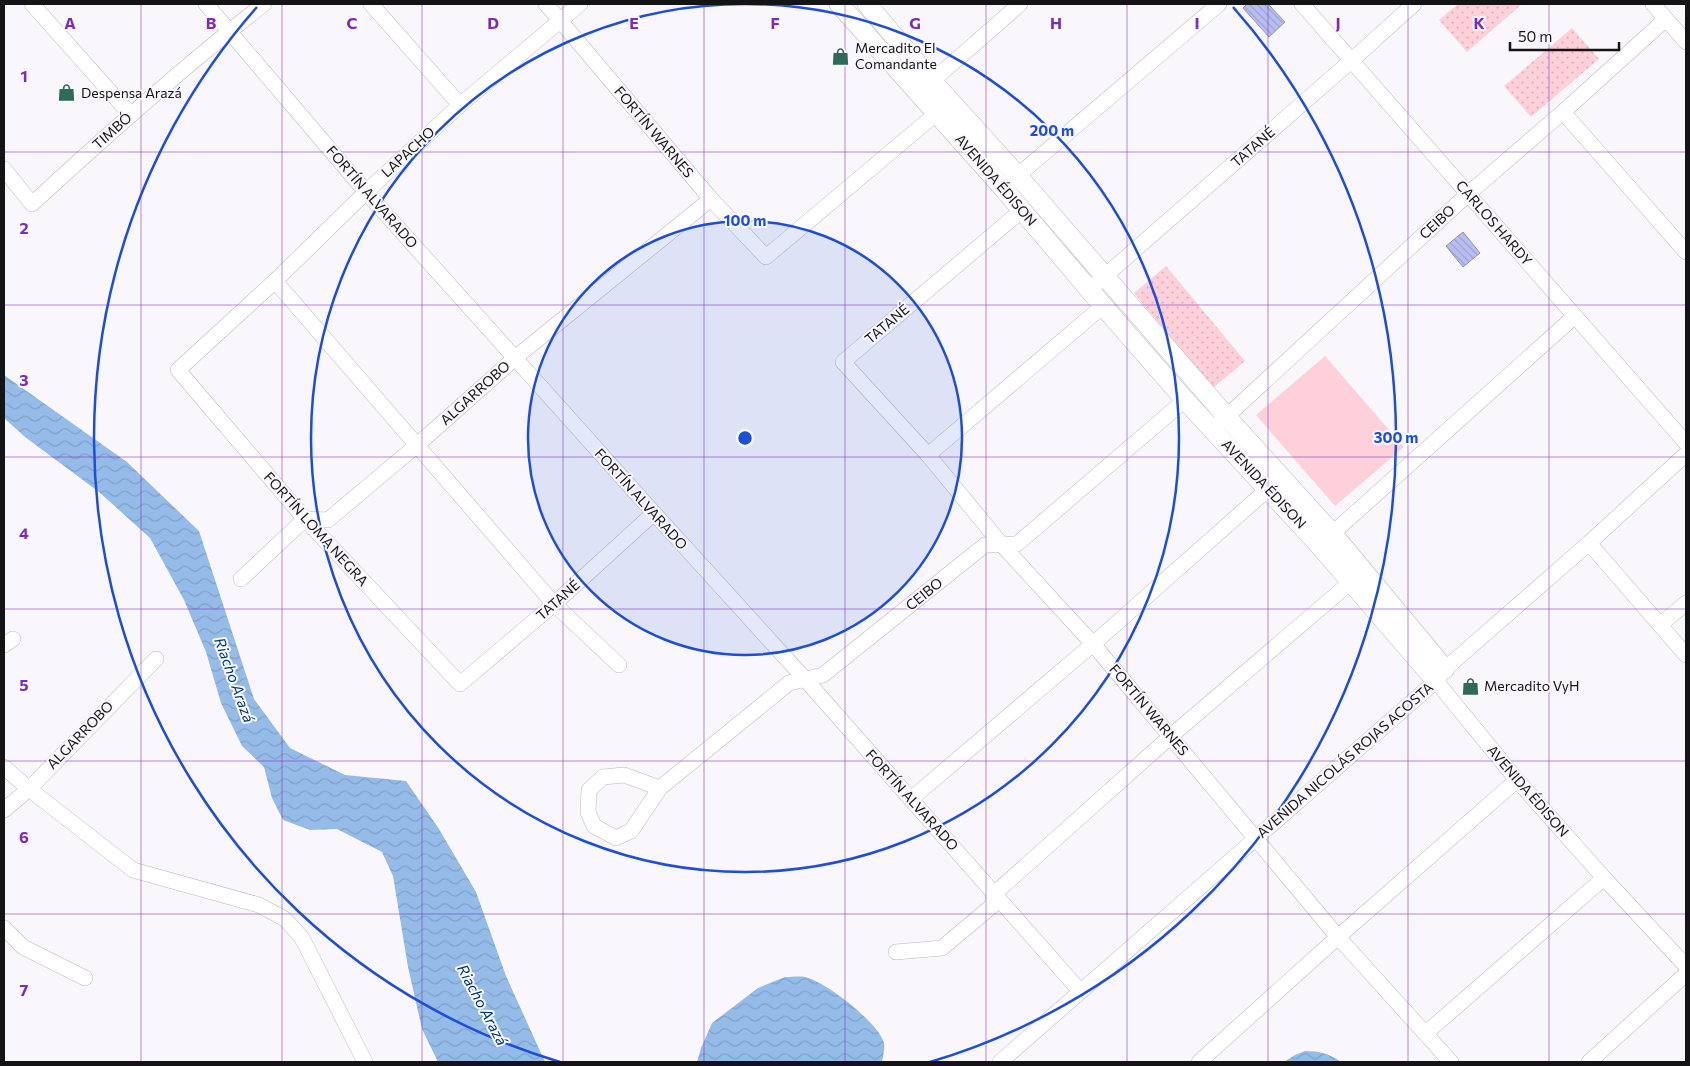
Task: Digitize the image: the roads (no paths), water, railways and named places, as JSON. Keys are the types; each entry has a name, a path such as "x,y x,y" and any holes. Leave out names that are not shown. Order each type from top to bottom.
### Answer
{"main road":[{"name":"AVENIDA ÉDISON","path":"839,4 1018,176 1105,277 1220,423 1268,490 1326,539 1352,581 1440,675"},
{"name":"AVENIDA ÉDISON","path":"868,4 926,87 937,113 1185,400 1220,423 1326,539 1440,675"}],"street":[{"path":"32,4 130,114"},
{"name":"FORTÍN ALVARADO","path":"206,4 366,192 654,514 804,678 1080,992"},
{"name":"TIMBÓ","path":"4,169 32,204 130,114 264,4"},
{"path":"371,4 460,105"},
{"name":"FORTÍN WARNES","path":"546,4 711,199 766,257 937,113"},
{"name":"LAPACHO","path":"178,370 275,282 366,192 460,105 580,4"},
{"path":"926,87 1020,4"},
{"path":"1003,188 1219,4"},
{"name":"CARLOS HARDY","path":"1302,4 1686,443"},
{"name":"TATANÉ","path":"1090,289 1414,4"},
{"path":"1653,4 1686,42"},
{"name":"CEIBO","path":"1220,423 1468,194 1666,19"},
{"path":"1563,112 1686,252"},
{"name":"ALGARROBO","path":"305,520 328,520 416,446 515,358 711,199"},
{"name":"TATANÉ","path":"843,362 1022,210"},
{"path":"275,282 554,604 619,665"},
{"path":"928,455 1103,306"},
{"path":"1326,539 1575,316"},
{"name":"FORTÍN WARNES","path":"843,362 928,455 1002,545 1093,644 1338,937 1451,1062"},
{"name":"FORTÍN LOMA NEGRA","path":"178,370 305,520 460,684"},
{"name":"CEIBO","path":"660,788 624,775 603,777 589,790 588,812 594,826 616,838 631,831 660,788 789,683 823,675 986,545 1017,544 1185,400"},
{"name":"AVENIDA NICOLÁS ROJAS ACOSTA","path":"1000,1062 1589,543 1686,454"},
{"path":"911,799 1093,644 1268,490"},
{"name":"TATANÉ","path":"460,684 554,604 654,514"},
{"path":"241,579 305,520"},
{"path":"1589,543 1686,655"},
{"path":"896,952 942,948 992,906 994,894 1171,736 1352,581"},
{"path":"1660,625 1686,603"},
{"name":"ALGARROBO","path":"4,810 29,789 156,659"},
{"name":"AVENIDA ÉDISON","path":"1440,675 1517,780 1604,878 1686,966"},
{"path":"4,767 29,789 133,870 259,905 285,920 302,938 365,1062"},
{"path":"1200,1062 1338,937 1517,780"},
{"path":"1426,1034 1604,878"},
{"path":"4,928 23,947 85,978"},
{"path":"1589,1062 1686,974"}],"water":[{"name":"Riacho Arazá","path":"4,375 127,462 199,531 254,699 290,748 345,775 406,781 439,829 476,892 506,976 545,1062 438,1062 422,1029 408,967 393,876 382,852 337,829 310,830 283,820 272,798 264,767 242,746 221,703 206,652 184,600 150,538 99,492 25,437 4,418"},
{"path":"785,977 805,977 814,980 837,994 862,1014 880,1035 884,1043 882,1062 697,1062 712,1023 758,988"},
{"path":"1305,1051 1324,1054 1341,1062 1284,1062"}],"place":[{"name":"Mercadito El Comandante","path":"841,56"},
{"name":"Despensa Arazá","path":"67,93"},
{"name":"Mercadito VyH","path":"1470,686"}]}
